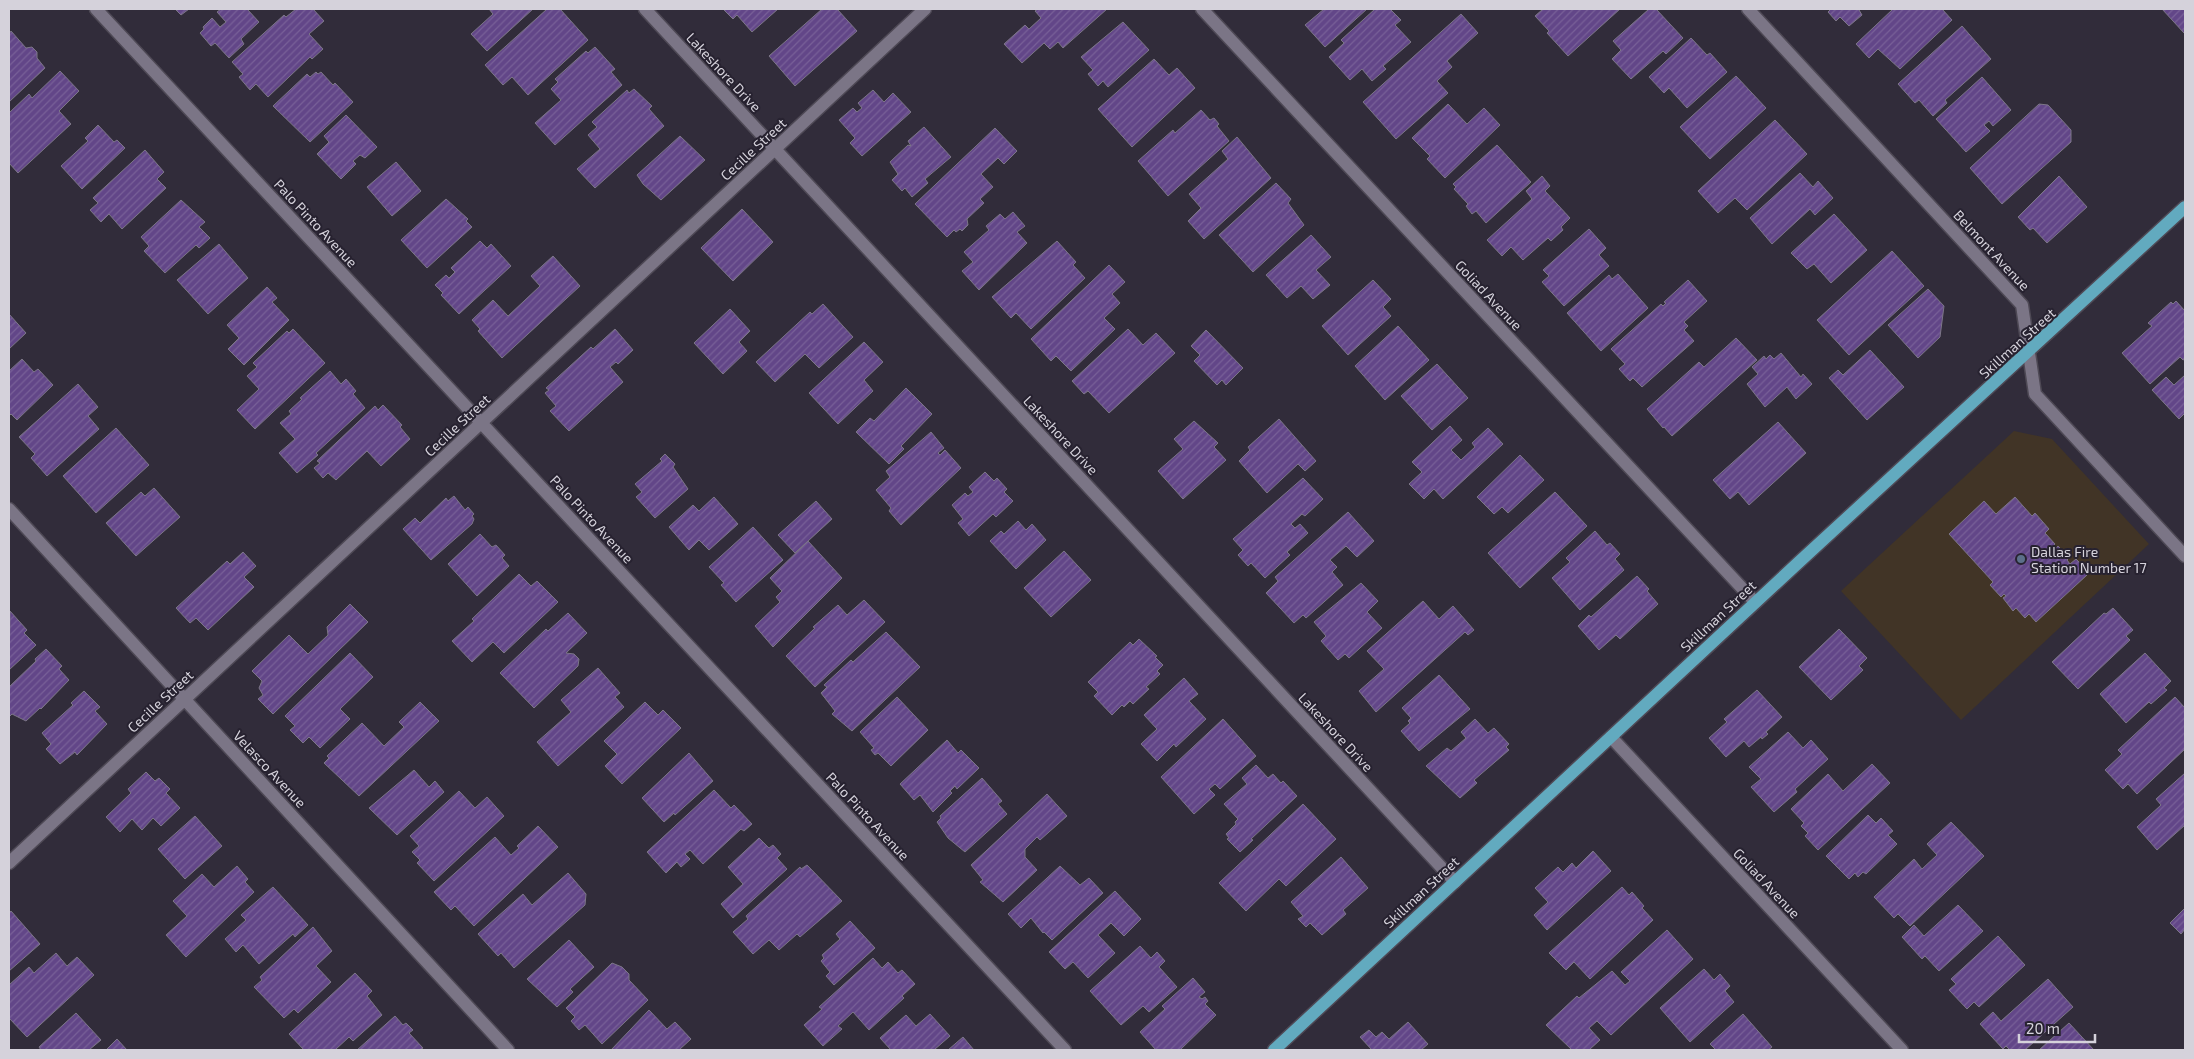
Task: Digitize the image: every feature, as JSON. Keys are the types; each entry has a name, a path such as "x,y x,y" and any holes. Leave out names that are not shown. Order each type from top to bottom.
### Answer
{"main road":[{"name":"Skillman Street","path":"1274,1050 1610,736 2185,207"}],"street":[{"name":"Palo Pinto Avenue","path":"96,9 1065,1050"},
{"name":"Lakeshore Drive","path":"645,9 1455,882"},
{"name":"Cecille Street","path":"9,863 925,9"},
{"name":"Goliad Avenue","path":"1202,9 1755,602"},
{"name":"Belmont Avenue","path":"1748,9 2022,305 2035,394 2185,556"},
{"name":"Velasco Avenue","path":"9,509 508,1050"},
{"name":"Goliad Avenue","path":"1610,736 1902,1050"}],"shaded area":[{"path":"2014,431 2052,439 2149,544 1961,720 1841,591"}],"building":[{"path":"175,9 189,9 181,15"},
{"path":"221,9 247,9 259,22 241,39 244,44 229,58 215,43 211,46 200,33 212,18 220,27 226,22 217,12"},
{"path":"296,9 313,9 324,21 309,34 323,49 312,59 310,57 268,97 256,84 250,90 239,77 243,74 232,62 284,15 286,17"},
{"path":"489,9 533,9 487,51 471,34 493,14"},
{"path":"547,9 560,9 588,40 528,95 512,77 503,85 485,65"},
{"path":"723,9 778,9 752,32 737,15 733,19"},
{"path":"822,9 837,9 857,31 795,86 769,56"},
{"path":"1038,9 1107,9 1063,48 1058,42 1050,49 1044,43 1022,63 1004,44 1025,25 1029,29 1041,18 1035,11"},
{"path":"1324,9 1367,9 1325,47 1305,25"},
{"path":"1375,9 1390,9 1401,20 1395,25 1411,42 1383,66 1386,69 1372,81 1362,69 1350,80 1329,57 1344,43 1341,40"},
{"path":"1543,9 1620,9 1568,56 1547,33 1549,31 1535,16"},
{"path":"1649,9 1656,9 1683,38 1666,54 1663,51 1631,79 1612,59 1621,50 1613,41"},
{"path":"1831,9 1861,9 1859,10 1862,15 1849,26 1840,17 1836,21 1828,12"},
{"path":"1893,9 1942,9 1952,20 1900,69 1878,49 1869,58 1856,44"},
{"path":"2162,9 2185,9 2184,33"},
{"path":"1461,14 1478,33 1447,61 1452,67 1437,81 1448,93 1396,139 1363,102"},
{"path":"1123,22 1149,50 1108,87 1103,81 1098,86 1088,74 1093,70 1081,57"},
{"path":"1962,26 1991,59 1945,100 1947,103 1933,116 1919,100 1915,103 1898,84"},
{"path":"11,31 26,48 32,47 37,52 37,58 45,68 9,102 9,34"},
{"path":"1691,38 1707,55 1710,53 1727,72 1687,108 1669,88 1664,93 1649,77"},
{"path":"595,47 615,69 611,72 622,85 555,145 535,123 561,100 551,89 558,82 555,79 586,51 588,53"},
{"path":"1154,59 1169,75 1177,68 1195,88 1132,147 1098,109"},
{"path":"60,71 79,91 59,111 71,124 18,173 9,163 9,113 29,94 32,98"},
{"path":"316,72 318,74 321,72 333,85 335,83 353,102 310,142 273,106 307,74 310,77"},
{"path":"1736,76 1766,108 1710,159 1680,127"},
{"path":"1982,77 2011,110 1993,126 1989,121 1984,125 1990,131 1966,152 1936,119"},
{"path":"634,89 652,106 649,109 664,126 595,188 577,169 600,149 588,135 597,127 592,122 627,90 629,93"},
{"path":"873,90 884,102 893,93 911,112 862,156 850,143 855,138 839,120 853,108 857,112 862,108 858,103"},
{"path":"1448,104 1467,124 1484,108 1500,125 1445,178 1427,159 1430,156 1412,138"},
{"path":"2039,104 2048,105 2071,130 2071,142 2002,204 1970,168"},
{"path":"1201,110 1210,120 1214,118 1219,124 1217,126 1229,141 1168,196 1138,161 1173,130 1175,133"},
{"path":"346,115 377,147 365,158 360,155 353,161 356,164 341,179 317,154 329,142 324,136"},
{"path":"1775,120 1807,154 1747,210 1735,198 1718,213 1698,191"},
{"path":"98,125 114,142 117,140 125,148 82,189 61,166 88,141 85,138"},
{"path":"924,127 951,157 925,179 928,183 912,197 905,188 902,191 892,180 898,174 890,162 908,145 911,146 908,141"},
{"path":"995,128 1017,151 1004,164 998,158 981,174 993,187 980,199 984,203 967,219 968,225 962,231 960,229 956,232 954,230 947,237 915,204"},
{"path":"680,136 705,160 661,200 643,184 637,175"},
{"path":"1237,137 1271,178 1204,239 1188,221 1201,208 1189,194 1228,159 1222,151"},
{"path":"1497,145 1531,182 1486,223 1476,211 1472,214 1466,206 1468,204 1454,189 1456,187 1453,184"},
{"path":"145,150 164,172 157,179 166,188 122,229 109,214 101,222 90,210 98,203 93,198"},
{"path":"396,162 421,191 392,216 367,187"},
{"path":"1800,173 1813,187 1818,181 1833,198 1815,215 1810,209 1772,244 1750,218"},
{"path":"1542,176 1550,186 1545,191 1570,218 1561,227 1563,230 1551,241 1548,238 1523,260 1511,247 1502,256 1487,240 1532,199 1526,191"},
{"path":"2059,176 2087,207 2047,243 2033,228 2030,230 2018,217"},
{"path":"1276,183 1291,199 1288,203 1304,225 1253,272 1219,235"},
{"path":"446,199 468,219 466,221 472,227 427,268 401,240"},
{"path":"181,200 205,222 199,227 210,238 199,248 196,245 165,273 144,251 149,246 141,237"},
{"path":"742,209 773,242 733,281 701,248"},
{"path":"1013,212 1025,226 1017,232 1027,243 979,290 962,271 973,262 964,252 989,230 986,226 1000,214 1005,219"},
{"path":"1834,214 1867,250 1831,283 1814,264 1807,269 1791,253"},
{"path":"1589,229 1606,248 1599,255 1609,266 1564,306 1542,282 1549,276 1543,270"},
{"path":"1311,235 1331,257 1316,270 1330,285 1313,299 1301,286 1287,298 1266,275"},
{"path":"480,241 487,248 491,244 511,266 459,314 441,295 443,293 435,285 446,275 449,278 455,272 451,268"},
{"path":"1057,241 1076,262 1073,265 1085,278 1031,329 1016,313 1011,318 992,297"},
{"path":"219,244 248,278 208,314 177,280"},
{"path":"1892,251 1924,286 1849,355 1817,320"},
{"path":"553,256 580,286 502,358 478,331 480,329 472,320 493,300 508,316 540,286 531,276"},
{"path":"1109,265 1125,282 1112,294 1120,303 1104,318 1115,329 1071,371 1056,356 1051,361 1031,339"},
{"path":"1618,274 1648,308 1601,351 1567,313 1609,275 1612,279"},
{"path":"1373,280 1391,299 1383,307 1391,316 1348,355 1322,326"},
{"path":"1688,280 1707,301 1684,322 1688,326 1684,330 1694,341 1642,387 1633,378 1630,381 1619,369 1625,364 1611,349 1661,304 1663,306 1666,303 1664,302"},
{"path":"267,287 277,298 272,302 289,320 244,365 228,349 239,338 227,325"},
{"path":"1928,289 1944,306 1940,337 1918,358 1888,325"},
{"path":"2176,301 2185,311 2185,359 2183,360 2180,357 2150,384 2122,353 2152,326 2148,323 2171,302 2173,304"},
{"path":"823,304 853,337 819,368 805,354 775,382 756,362 810,312 812,314"},
{"path":"730,309 750,331 739,342 747,351 723,374 694,343"},
{"path":"9,314 26,333 9,349"},
{"path":"1398,326 1429,360 1385,400 1355,366"},
{"path":"293,329 325,363 255,429 237,410 259,389 247,376 257,367 253,363 287,331 289,333"},
{"path":"615,329 633,350 618,364 616,362 610,367 623,382 569,431 550,411 556,406 545,393 549,390 546,388 591,347 593,349"},
{"path":"1128,329 1143,345 1156,333 1175,353 1109,413 1088,391 1084,394 1072,381"},
{"path":"1206,330 1243,368 1226,385 1222,380 1217,385 1194,361 1200,355 1191,346"},
{"path":"1736,338 1757,360 1672,436 1647,409 1699,362 1704,367"},
{"path":"864,342 883,362 864,380 873,391 838,424 809,393"},
{"path":"1870,350 1904,387 1867,420 1829,378 1838,370 1843,375"},
{"path":"1781,353 1801,377 1803,374 1812,384 1796,399 1787,387 1765,407 1747,384 1758,374 1752,367 1764,356 1766,359 1770,355 1774,359"},
{"path":"22,359 34,372 38,369 53,385 17,420 11,414 9,416 9,371"},
{"path":"1437,364 1468,398 1432,430 1401,396"},
{"path":"330,371 341,384 346,379 356,391 353,394 365,408 297,473 279,453 295,439 280,423 291,414 289,411 302,399 300,398"},
{"path":"2185,375 2185,413 2179,419 2152,390 2166,377 2174,385"},
{"path":"78,384 98,407 88,416 99,429 47,476 31,458 35,454 19,437"},
{"path":"906,388 932,414 901,446 904,449 889,464 856,432 870,418 874,421"},
{"path":"383,405 402,425 400,427 410,439 381,466 367,451 336,480 328,473 323,478 314,468 320,463 317,461 375,406 378,410"},
{"path":"1279,419 1316,461 1305,471 1298,464 1267,493 1239,461 1250,450 1248,447"},
{"path":"1194,421 1218,443 1214,447 1226,460 1183,499 1158,471 1183,449 1174,439"},
{"path":"1778,422 1806,453 1749,505 1738,492 1730,499 1713,480"},
{"path":"1450,426 1462,440 1451,450 1461,460 1475,447 1472,443 1488,428 1503,444 1443,499 1434,489 1424,499 1409,484 1422,472 1412,462"},
{"path":"116,428 149,465 96,513 63,476"},
{"path":"931,432 944,448 938,453 940,455 945,450 961,468 901,525 889,511 891,508 876,490 890,477 886,471"},
{"path":"665,454 675,464 673,467 688,489 655,518 636,497 642,492 635,484 662,461 660,459"},
{"path":"1520,455 1544,480 1508,513 1502,507 1494,514 1477,497"},
{"path":"985,472 994,481 997,478 1007,489 1004,492 1013,501 996,517 993,514 969,536 958,523 963,519 952,505 965,493 968,496 973,492 969,487"},
{"path":"1303,478 1323,499 1305,516 1302,514 1291,524 1295,528 1300,524 1308,533 1287,552 1290,555 1265,578 1251,563 1248,566 1238,555 1243,550 1233,539"},
{"path":"154,488 180,517 136,556 106,523 141,492 145,496"},
{"path":"1555,492 1587,526 1520,588 1488,553"},
{"path":"454,496 465,510 468,507 474,514 472,516 474,519 472,524 431,560 403,529 415,518 420,523 446,498 448,501"},
{"path":"714,497 738,524 709,550 699,540 689,550 669,527 693,505 699,511"},
{"name":"Dallas Fire Station Number 17","path":"2015,497 2032,516 2035,513 2049,529 2045,533 2055,544 2053,546 2056,548 2058,546 2069,558 2067,560 2070,564 2076,559 2086,569 2084,571 2087,575 2036,622 2029,614 2025,618 2016,608 2013,611 2003,598 2006,596 2004,594 2001,597 1990,585 1993,582 1949,534 1984,501 1996,514"},
{"path":"816,501 832,519 795,553 778,535"},
{"path":"1348,512 1374,541 1357,557 1346,546 1330,560 1337,567 1332,572 1343,585 1306,618 1303,615 1294,623 1266,593 1278,581 1275,577"},
{"path":"1018,521 1026,530 1032,524 1046,540 1016,569 990,541 1001,531 1004,534"},
{"path":"753,527 783,560 736,602 721,585 724,583 709,567"},
{"path":"1595,531 1607,545 1610,543 1620,554 1615,559 1624,570 1580,610 1552,578 1570,562 1566,558"},
{"path":"480,534 492,547 496,545 505,555 502,558 509,566 477,596 448,564"},
{"path":"808,541 842,578 773,647 755,626 780,602 776,597 782,591 770,578"},
{"path":"1064,551 1091,580 1051,617 1024,588"},
{"path":"243,552 256,566 244,577 254,587 208,630 196,618 190,623 176,608 227,561 230,564"},
{"path":"519,574 531,586 537,581 558,602 504,653 493,642 472,662 452,641"},
{"path":"1637,576 1649,589 1647,591 1658,604 1620,639 1616,635 1599,650 1578,626 1589,615 1591,617"},
{"path":"1361,583 1378,601 1367,612 1382,628 1349,658 1345,654 1338,660 1321,641 1326,636 1314,622"},
{"path":"864,600 885,622 815,687 786,656 815,628 813,627 838,605 847,615"},
{"path":"1423,601 1439,619 1453,606 1474,630 1468,635 1465,632 1376,712 1359,691 1384,669 1367,651"},
{"path":"350,604 368,622 273,714 258,699 263,695 259,688 262,681 252,671 289,635 308,654 328,635 327,627"},
{"path":"2113,608 2133,630 2126,636 2130,640 2078,689 2052,662 2104,613 2106,614"},
{"path":"10,611 27,630 24,633 36,645 9,670"},
{"path":"568,613 587,633 566,653 574,654 579,659 578,666 534,708 500,673 546,629 548,631"},
{"path":"1839,629 1867,658 1859,666 1863,670 1831,700 1799,667"},
{"path":"886,632 920,667 852,731 832,714 835,711 821,693 827,687 824,685"},
{"path":"1139,639 1157,656 1155,657 1163,665 1157,671 1160,674 1146,687 1149,689 1133,704 1130,701 1124,707 1122,705 1112,715 1094,696 1098,692 1088,682 1130,642 1133,645"},
{"path":"46,649 62,666 59,669 69,680 41,709 26,721 12,714 9,717 9,687"},
{"path":"350,653 373,677 340,709 350,719 320,748 309,737 303,743 290,730 295,726 285,716"},
{"path":"2145,653 2171,681 2164,688 2167,690 2151,704 2149,702 2126,723 2100,694"},
{"path":"598,668 620,693 615,697 624,707 558,766 537,742 571,712 561,700"},
{"path":"1439,675 1470,709 1419,751 1401,731 1410,723 1408,721 1411,718 1402,708"},
{"path":"1184,678 1198,694 1189,701 1206,719 1176,747 1174,744 1157,761 1141,744 1157,729 1144,715"},
{"path":"1757,690 1782,717 1766,732 1768,734 1762,739 1761,737 1749,747 1744,741 1726,757 1709,738 1727,722 1724,719"},
{"path":"84,691 100,707 95,711 107,724 77,755 75,752 60,764 46,749 51,744 42,733 73,705 71,703"},
{"path":"897,697 928,730 891,766 878,753 875,755 871,750 874,748 860,732"},
{"path":"2175,697 2185,708 2185,749 2137,794 2128,784 2123,789 2105,770 2122,754 2118,750"},
{"path":"420,702 439,721 359,796 324,763 329,758 327,756 362,723 384,746 404,727 399,722"},
{"path":"645,702 658,715 663,710 681,728 622,784 605,766 617,754 604,741"},
{"path":"1223,719 1256,756 1220,789 1215,784 1209,789 1215,795 1194,814 1161,777"},
{"path":"1475,719 1488,733 1494,728 1509,744 1506,747 1509,750 1474,780 1477,783 1460,798 1426,766 1447,748 1451,751 1466,738 1461,732"},
{"path":"1788,732 1803,748 1811,740 1828,759 1795,789 1797,792 1774,812 1751,787 1761,779 1749,767"},
{"path":"947,740 958,753 961,750 979,768 957,789 955,786 950,791 952,793 933,812 920,795 914,800 900,784"},
{"path":"689,753 713,781 675,815 674,813 664,822 642,798"},
{"path":"1872,764 1890,783 1818,850 1805,836 1808,833 1801,826 1804,823 1791,809 1828,774 1843,791"},
{"path":"1256,765 1268,778 1273,774 1281,783 1283,781 1297,796 1251,839 1253,840 1240,852 1227,839 1229,838 1226,834 1236,824 1235,822 1238,819 1224,804 1247,784 1242,778"},
{"path":"414,770 429,787 435,781 444,792 397,835 369,808"},
{"path":"146,772 155,781 159,778 170,789 166,793 180,808 161,826 153,818 142,830 132,819 120,832 106,817 131,793 128,789"},
{"path":"2185,773 2185,825 2157,850 2137,827 2161,805 2156,799"},
{"path":"982,778 1002,801 998,804 1007,814 965,852 948,838 937,822 941,818 940,816"},
{"path":"714,790 731,808 734,805 752,824 744,831 741,829 703,864 690,850 685,854 690,859 681,867 677,862 666,873 647,852"},
{"path":"459,791 475,808 487,797 504,816 434,881 417,863 420,860 412,852 419,846 410,836"},
{"path":"1047,794 1067,816 1040,840 1037,837 1025,849 1025,857 1037,870 1003,902 980,882 983,880 971,865"},
{"path":"1303,804 1336,839 1286,886 1279,879 1246,911 1219,883"},
{"path":"1868,815 1876,823 1881,818 1893,831 1888,835 1897,844 1866,874 1863,872 1858,877 1855,873 1849,879 1826,856"},
{"path":"195,816 222,846 185,879 158,849"},
{"path":"1951,822 1984,856 1910,926 1898,914 1894,918 1874,897 1914,859 1922,869 1937,855 1927,844"},
{"path":"538,826 558,847 474,926 455,906 451,910 434,892 495,837 511,855 519,848 517,846"},
{"path":"759,838 769,848 773,845 781,854 777,858 787,869 733,918 721,904 743,884 728,867"},
{"path":"1593,851 1611,871 1547,930 1534,915 1548,902 1535,888 1558,867 1563,872 1572,863 1576,868"},
{"path":"1341,857 1368,888 1343,910 1346,914 1322,935 1310,923 1306,927 1298,919 1303,916 1291,902"},
{"path":"807,865 842,901 800,937 797,934 779,950 769,940 753,954 733,932 748,919 746,916 800,867 801,869"},
{"path":"237,866 248,879 245,882 254,892 186,957 166,935 187,916 173,901 202,874 214,887"},
{"path":"1060,866 1080,885 1089,878 1103,893 1052,940 1043,933 1031,918 1021,928 1008,914"},
{"path":"568,873 586,894 585,905 514,968 501,953 498,956 478,934 523,894 532,905"},
{"path":"273,887 308,925 295,937 293,934 259,964 243,945 236,952 225,939 246,920 241,915"},
{"path":"1622,887 1629,895 1632,892 1644,906 1642,908 1653,920 1590,979 1574,962 1566,970 1549,953"},
{"path":"1115,891 1141,919 1124,936 1111,923 1098,935 1115,953 1088,978 1073,962 1065,969 1049,952"},
{"path":"1958,905 1983,931 1939,971 1925,956 1922,959 1902,937 1914,925 1924,936"},
{"path":"2185,908 2185,929 2181,934 2170,923"},
{"path":"11,911 40,944 9,971 9,913"},
{"path":"850,921 875,948 834,985 826,976 830,972 821,961 824,958 822,955 840,939 836,934"},
{"path":"313,927 332,951 316,966 331,982 298,1013 294,1009 284,1018 254,987 262,980 260,977"},
{"path":"1667,930 1693,959 1611,1035 1597,1021 1589,1028 1600,1040 1589,1050 1572,1050 1546,1025 1577,996 1579,998 1612,971 1625,985 1630,981 1621,972"},
{"path":"1998,936 2025,965 1979,1007 1974,1002 1967,1009 1949,990 1956,984 1951,979"},
{"path":"569,940 594,967 570,989 573,992 557,1007 527,979"},
{"path":"1140,946 1151,958 1157,952 1165,961 1159,967 1177,987 1149,1012 1143,1006 1121,1025 1090,991"},
{"path":"56,953 67,966 77,957 94,975 27,1037 9,1018 9,985 29,967 34,973"},
{"path":"873,958 882,968 888,962 898,973 902,970 915,984 902,996 904,998 869,1030 853,1012 838,1026 842,1029 823,1046 804,1025 822,1009 819,1007"},
{"path":"612,963 622,967 629,974 629,980 648,1000 602,1044 585,1025 579,1030 571,1021 575,1017 566,1008"},
{"path":"1704,969 1714,980 1720,974 1730,986 1725,991 1734,1002 1690,1042 1660,1008"},
{"path":"355,973 372,991 367,996 382,1015 353,1041 349,1037 335,1050 304,1050 289,1034"},
{"path":"1193,978 1205,992 1199,997 1202,999 1205,997 1208,1001 1205,1004 1216,1015 1180,1050 1156,1050 1140,1032 1165,1009 1162,1006"},
{"path":"2048,979 2073,1007 2025,1050 2010,1050 2006,1046 2003,1049 1980,1024 1993,1012 2001,1021"},
{"path":"649,1010 667,1029 675,1022 691,1039 679,1050 611,1050"},
{"path":"76,1013 101,1040 89,1050 41,1050 39,1047"},
{"path":"930,1014 950,1036 934,1050 891,1050 880,1038 906,1015 916,1026"},
{"path":"1743,1014 1772,1047 1768,1050 1716,1050 1710,1044"},
{"path":"395,1016 403,1025 406,1023 413,1030 409,1033 423,1048 420,1050 357,1050"},
{"path":"1408,1022 1428,1044 1421,1050 1372,1050 1360,1037 1369,1030 1376,1037 1382,1032 1389,1039"},
{"path":"2069,1023 2094,1050 2039,1050"},
{"path":"963,1037 974,1050 948,1050"},
{"path":"117,1039 127,1050 106,1050"}],"place":[{"name":"Dallas Fire Station Number 17","path":"2021,559"}]}
